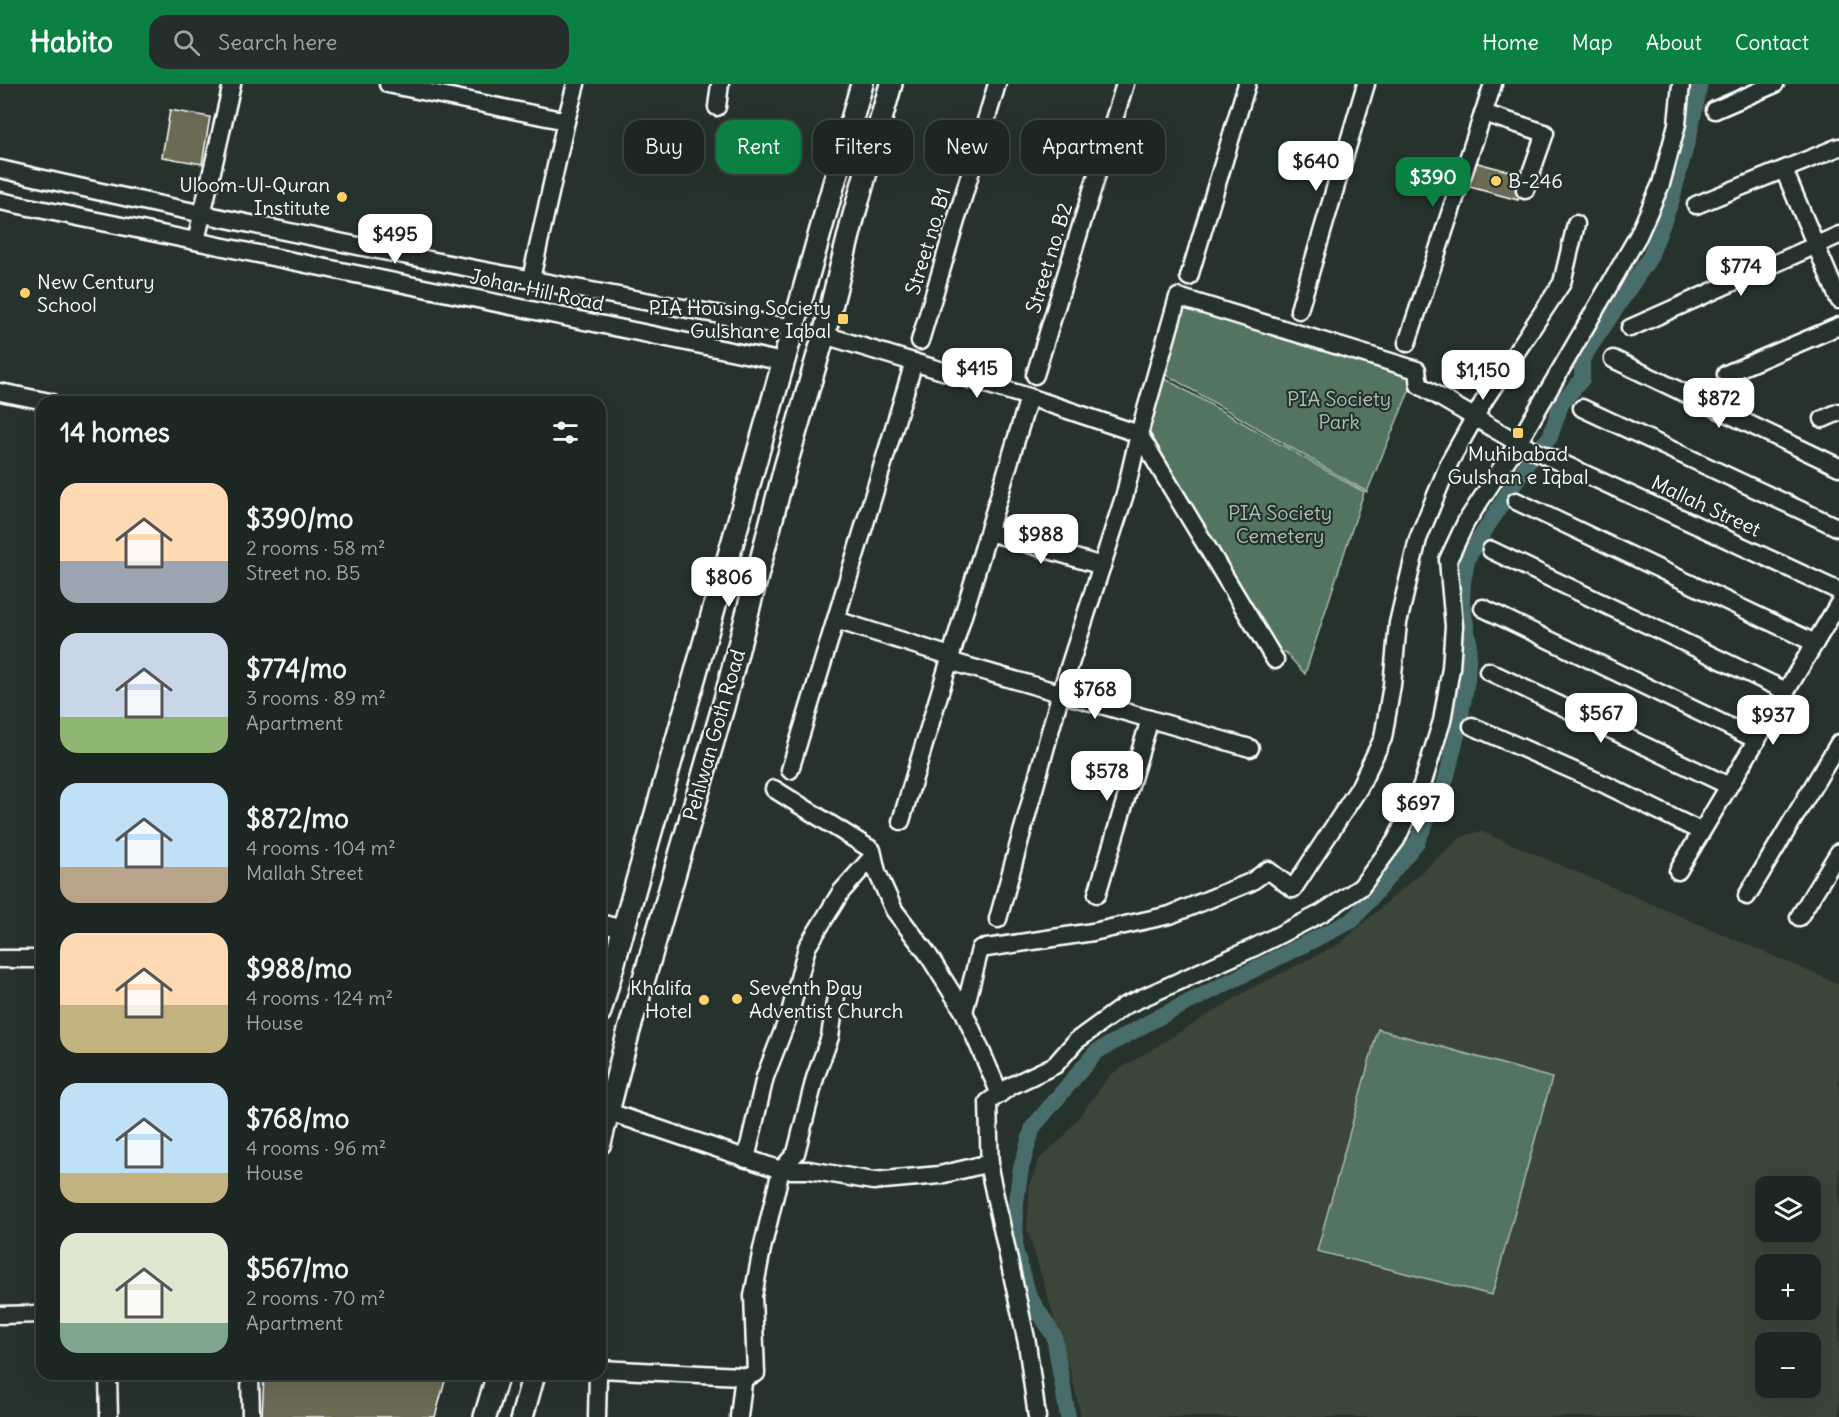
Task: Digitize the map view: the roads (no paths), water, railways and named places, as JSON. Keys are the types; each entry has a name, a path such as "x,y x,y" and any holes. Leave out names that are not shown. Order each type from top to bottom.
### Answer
{"main road":[{"name":"Pehlwan Goth Road","path":"606,989 862,84"},
{"name":"Pehlwan Goth Road","path":"606,1122 648,966 723,707 785,468 824,335 891,84"},
{"path":"822,228 849,236"},
{"path":"755,458 785,468"},
{"path":"615,955 648,966"},
{"path":"485,1417 496,1380"},
{"path":"522,1417 532,1380"}],"street":[{"path":"196,241 232,84"},
{"path":"388,84 462,91 566,121"},
{"path":"531,279 576,84"},
{"path":"717,107 720,84"},
{"name":"Street no. B1","path":"920,341 997,84"},
{"name":"Street no. B2","path":"1035,375 1125,84"},
{"path":"1189,277 1247,84"},
{"path":"1299,310 1366,84"},
{"path":"1407,343 1493,84"},
{"path":"1037,1417 1028,1343 1008,1261 990,1163 988,1102 1011,1086 1055,1065 1076,1041 1124,1006 1322,914 1361,887 1396,840 1422,785 1442,721 1451,668 1454,626 1448,560 1466,522 1524,446 1638,236 1661,184 1677,124 1681,84"},
{"path":"1715,110 1774,84"},
{"path":"1483,113 1545,133 1525,190"},
{"path":"1696,205 1839,147"},
{"path":"0,169 202,214 794,328"},
{"path":"1784,170 1839,300"},
{"name":"Johar Hill Road","path":"0,201 784,362"},
{"path":"964,1012 980,950 1093,932 1170,915 1251,882 1268,870 1293,889 1359,788 1383,738 1392,685 1398,623 1419,539 1450,461 1475,417 1562,284 1576,224"},
{"path":"1630,328 1839,235"},
{"name":"Mallah Street","path":"1139,434 1178,297 1417,370 1419,385 1524,446 1555,458 1839,591"},
{"path":"1726,374 1839,326"},
{"path":"824,335 1029,397 1139,434 1275,660"},
{"path":"1613,359 1839,467"},
{"path":"790,770 914,362"},
{"path":"0,392 36,399"},
{"path":"901,821 1029,397"},
{"path":"1582,408 1839,528"},
{"path":"1823,419 1839,412"},
{"path":"998,919 1061,692 1125,494 1139,434"},
{"path":"1516,501 1815,643"},
{"path":"989,532 1102,566"},
{"path":"1491,550 1786,691"},
{"path":"1678,872 1700,831 1839,603"},
{"path":"1483,608 1756,740"},
{"path":"836,620 950,658 1250,748"},
{"path":"1488,671 1729,786"},
{"path":"1097,894 1150,719"},
{"path":"1472,726 1606,785 1700,831"},
{"path":"1747,896 1839,743"},
{"path":"774,789 872,850 878,872 894,910 927,953 964,1012 1000,1094"},
{"path":"1799,917 1839,852"},
{"path":"746,1159 765,1077 790,1013 807,947 841,892 873,856"},
{"path":"606,925 622,929"},
{"path":"0,959 36,959"},
{"path":"742,1379 756,1374 753,1296 781,1170 796,1153 815,1078 830,1037 836,996"},
{"path":"609,1112 781,1170 809,1170 873,1181 940,1175 990,1163"},
{"path":"0,1315 36,1314"},
{"path":"606,1369 735,1374 742,1379"},
{"path":"739,1417 742,1379"},
{"path":"108,1380 109,1417"},
{"path":"250,1380 251,1417"},
{"path":"597,1417 598,1380"}],"waterway":[{"path":"1068,1417 1054,1336 1029,1296 1015,1249 1016,1202 1021,1168 1033,1127 1096,1052 1157,1018 1353,920 1417,842 1446,779 1459,727 1467,679 1469,642 1462,603 1468,557 1532,456 1550,437 1561,404 1582,379 1582,359 1650,257 1672,199 1700,84"}],"place":[{"name":"B-246","path":"1496,181"},
{"name":"Uloom-Ul-Quran Institute","path":"342,197"},
{"name":"New Century School","path":"25,293"},
{"name":"PIA Housing Society Gulshan e Iqbal","path":"843,319"},
{"name":"Muhibabad Gulshan e Iqbal","path":"1518,433"},
{"name":"Seventh Day Adventist Church","path":"737,999"},
{"name":"Khalifa Hotel","path":"704,1000"}],"park label":[{"name":"PIA Society Park","path":"1339,410"},
{"name":"PIA Society Cemetery","path":"1280,524"}]}
